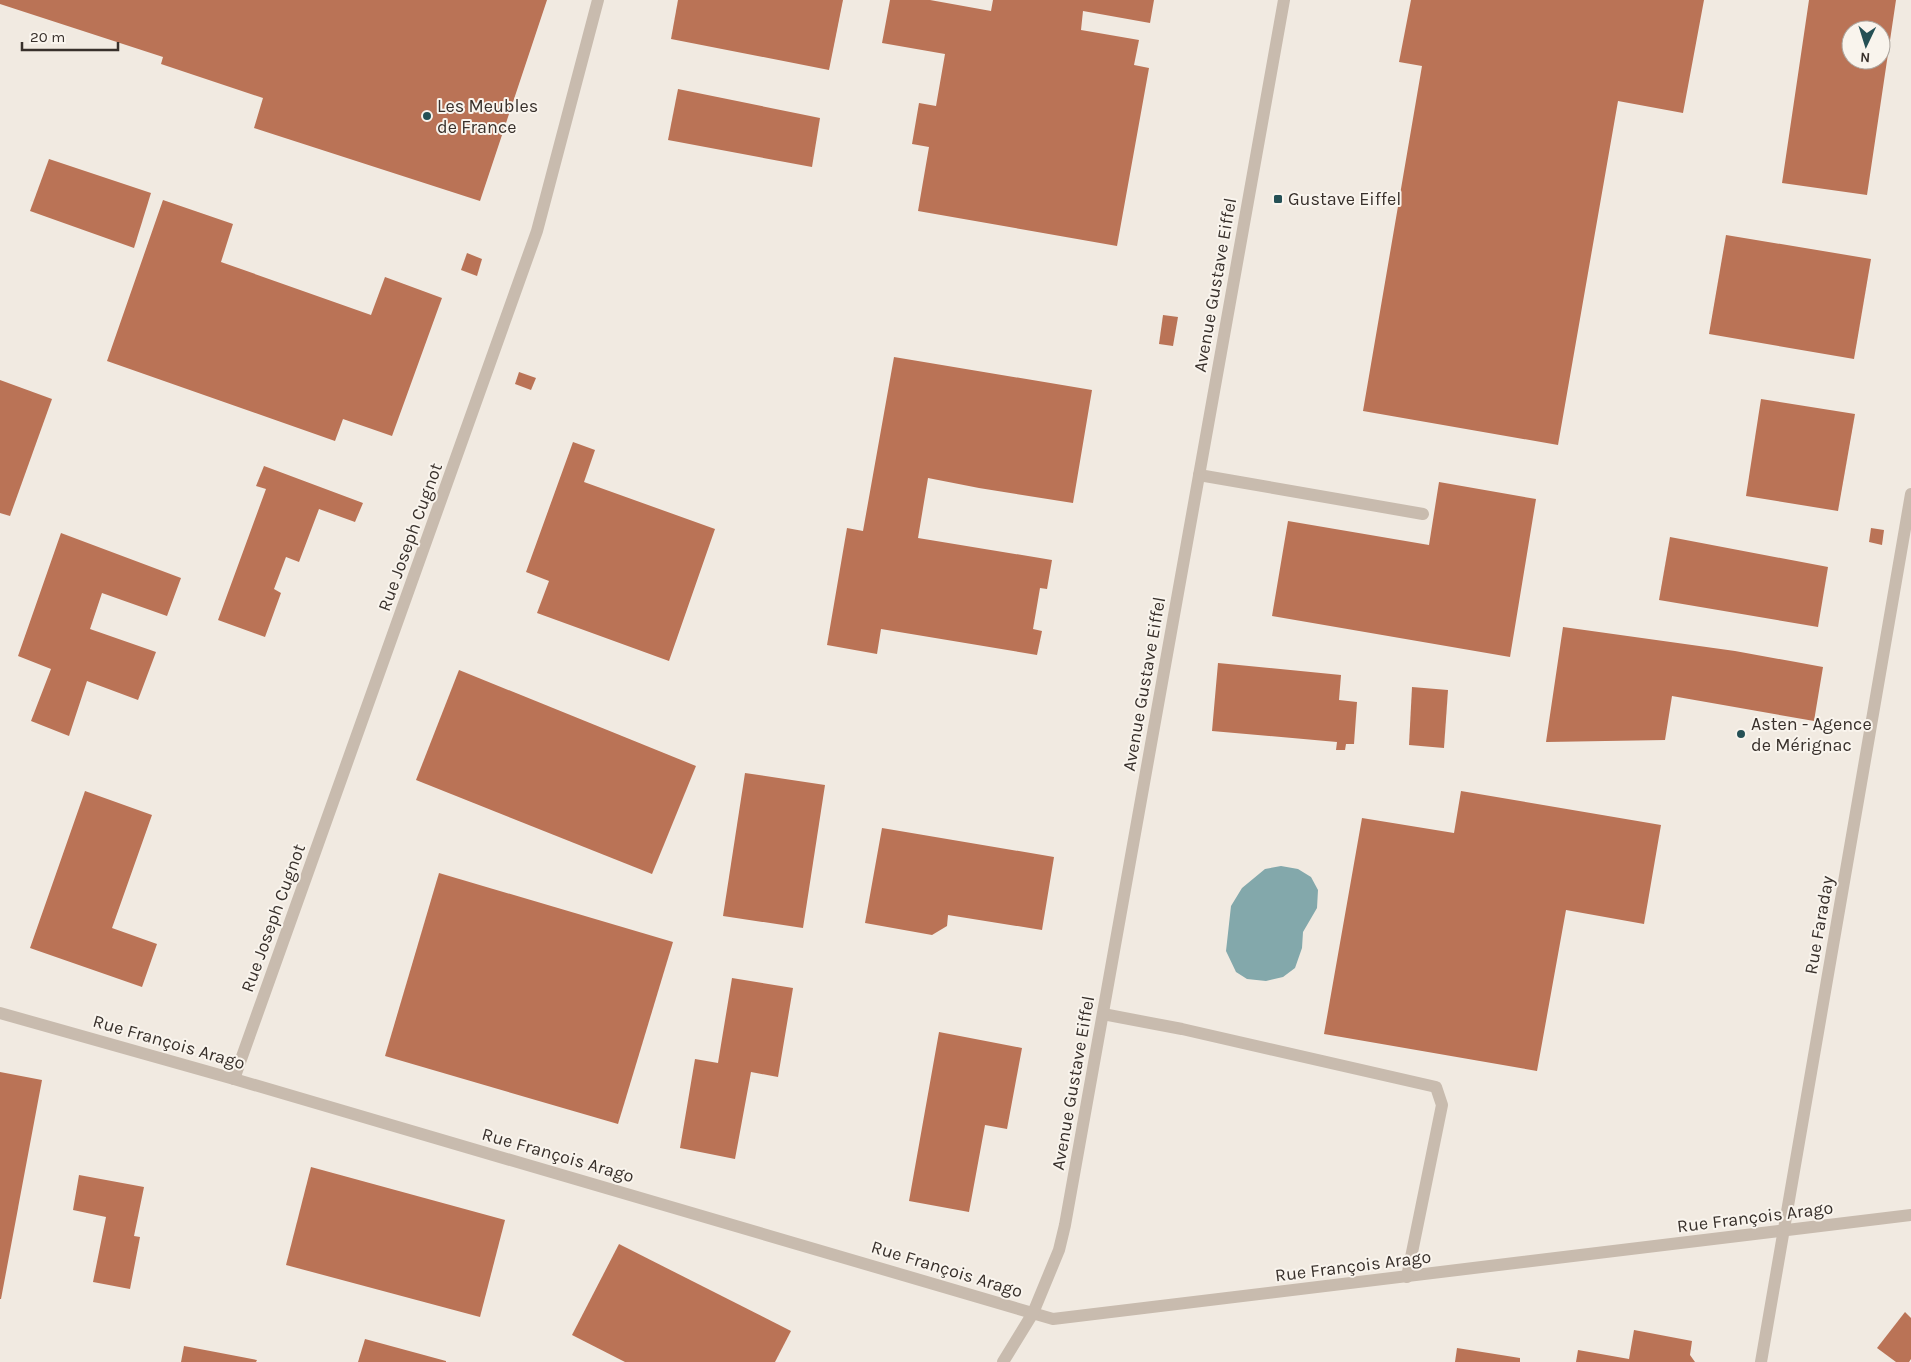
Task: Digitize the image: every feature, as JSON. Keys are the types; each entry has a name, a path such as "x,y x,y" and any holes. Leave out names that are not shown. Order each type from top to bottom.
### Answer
{"street":[{"name":"Rue Joseph Cugnot","path":"234,1079 537,232 598,0"},
{"name":"Avenue Gustave Eiffel","path":"1003,1362 1032,1313 1059,1250 1065,1225 1284,0"},
{"path":"1199,475 1423,514"},
{"name":"Rue Faraday","path":"1761,1362 1911,497"},
{"name":"Rue François Arago","path":"0,1013 234,1079 1053,1319 1076,1318 1784,1230 1911,1216"},
{"path":"1103,1014 1182,1029 1436,1087 1442,1105 1406,1277"}],"water":[{"path":"1281,866 1298,869 1311,877 1318,890 1317,908 1303,932 1302,948 1295,968 1283,977 1266,981 1247,979 1236,972 1226,951 1231,906 1242,888 1265,869"}],"building":[{"name":"Les Meubles de France","path":"0,0 547,0 480,201 254,128 263,98 161,64 163,57 0,4"},
{"path":"678,0 843,0 829,70 671,39"},
{"path":"890,0 930,0 991,11 993,0 1154,0 1150,23 1083,11 1081,30 1139,40 1134,65 1149,68 1117,246 918,211 929,147 912,144 919,103 936,106 945,54 882,43"},
{"path":"1411,0 1704,0 1683,113 1618,101 1558,445 1363,411 1422,66 1399,62"},
{"path":"1809,0 1896,0 1891,34 1891,20 1841,20 1841,70 1886,70 1867,195 1782,183"},
{"path":"678,89 820,118 812,167 668,140"},
{"path":"49,159 151,193 134,248 30,211"},
{"path":"163,200 233,224 221,262 371,315 385,277 442,298 392,436 343,419 335,441 107,361"},
{"path":"1726,235 1871,259 1854,359 1709,334"},
{"path":"467,253 482,259 477,276 461,270"},
{"path":"1163,315 1178,317 1173,346 1159,344"},
{"path":"894,357 1092,390 1073,503 928,478 918,538 1052,560 1047,589 1040,588 1033,629 1042,631 1037,655 881,629 877,654 827,645 847,528 863,531"},
{"path":"519,372 536,378 531,390 515,384"},
{"path":"0,380 52,399 10,516 0,513"},
{"path":"1761,399 1855,414 1838,511 1746,496"},
{"path":"573,442 595,450 584,482 715,529 669,661 537,613 549,581 526,572"},
{"path":"264,466 363,503 355,522 319,509 299,562 286,557 274,589 281,593 265,637 218,620 266,489 256,486"},
{"path":"1439,482 1536,499 1510,657 1272,616 1288,521 1429,545"},
{"path":"1871,528 1884,530 1882,545 1869,542"},
{"path":"61,533 181,578 167,616 102,593 90,629 156,652 138,700 87,681 69,736 31,721 51,669 18,656"},
{"path":"1670,537 1828,567 1818,627 1659,600"},
{"path":"1563,627 1735,651 1823,667 1814,721 1672,696 1665,740 1546,742"},
{"path":"1218,663 1341,675 1339,700 1357,702 1354,744 1346,744 1345,750 1336,750 1337,742 1212,731"},
{"path":"459,670 696,766 652,874 416,780"},
{"path":"1412,687 1448,690 1444,748 1409,745"},
{"path":"745,773 825,785 803,928 723,916"},
{"path":"85,791 152,815 112,928 157,944 142,987 30,948"},
{"path":"1461,791 1661,825 1644,924 1566,910 1537,1071 1324,1034 1362,818 1454,833"},
{"path":"882,828 1054,857 1042,930 948,915 947,926 932,935 865,923"},
{"path":"439,873 673,942 618,1124 385,1056"},
{"path":"732,978 793,988 778,1077 751,1072 735,1159 680,1148 695,1059 718,1063"},
{"path":"939,1032 1022,1048 1007,1129 985,1125 969,1212 909,1201"},
{"path":"0,1072 42,1080 1,1299 0,1299"},
{"path":"311,1167 505,1220 480,1317 286,1265"},
{"path":"79,1175 144,1187 134,1236 140,1237 130,1289 93,1282 106,1217 73,1210"},
{"path":"619,1244 791,1331 775,1362 625,1362 572,1335"},
{"path":"1905,1312 1911,1318 1911,1359 1909,1362 1896,1362 1877,1348"},
{"path":"1634,1330 1692,1341 1690,1355 1695,1362 1576,1362 1578,1350 1629,1359"},
{"path":"365,1339 446,1361 446,1362 358,1362"},
{"path":"184,1346 257,1360 256,1362 181,1362"},
{"path":"1457,1348 1520,1358 1520,1362 1455,1362"}],"place":[{"name":"Les Meubles de France","path":"427,116"},
{"name":"Gustave Eiffel","path":"1278,199"},
{"name":"Asten - Agence de Mérignac","path":"1741,734"}]}
